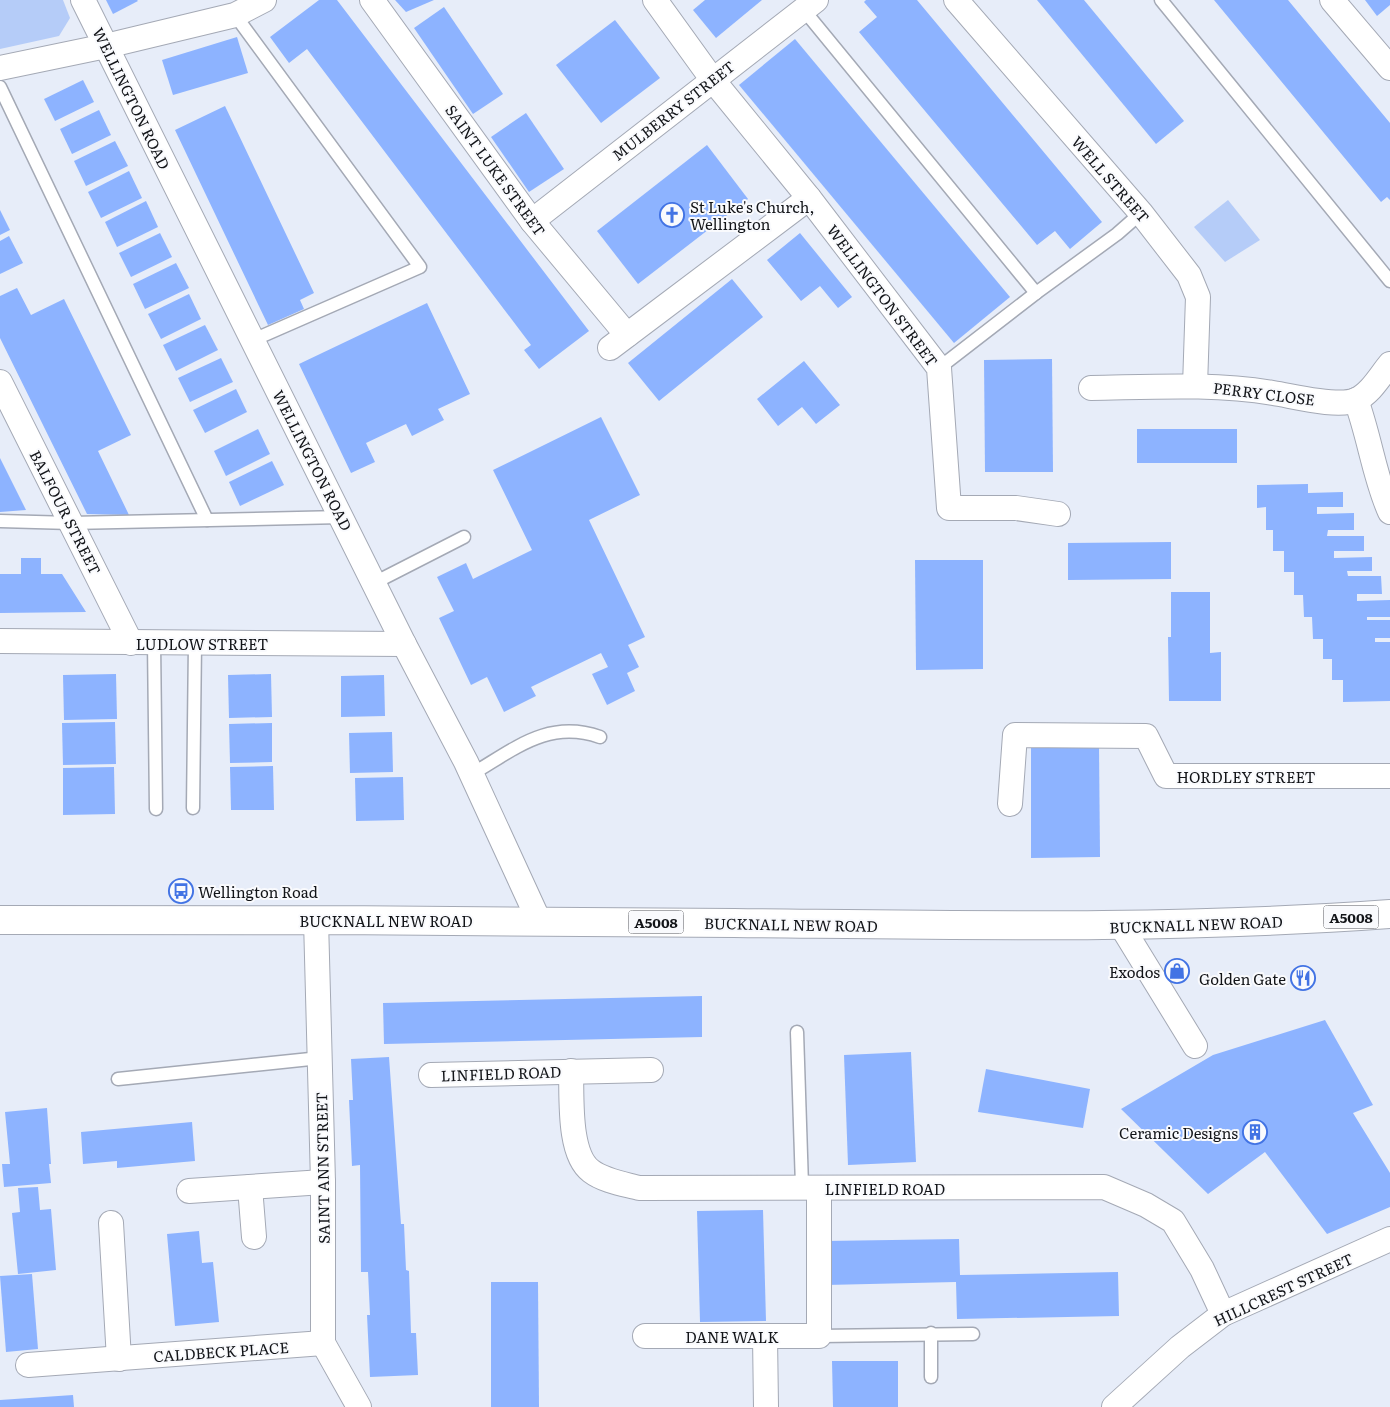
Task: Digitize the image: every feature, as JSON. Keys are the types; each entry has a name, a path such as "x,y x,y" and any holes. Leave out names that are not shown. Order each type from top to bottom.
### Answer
{"main road":[{"name":"BUCKNALL NEW ROAD","path":"0,920 539,921 1122,926 1311,920 1390,914"},
{"name":"BUCKNALL NEW ROAD","path":"1311,920 1390,924"}],"street":[{"name":"WELLINGTON ROAD","path":"84,0 404,644 472,774 539,921"},
{"path":"0,68 106,46 235,15 264,0"},
{"name":"SAINT LUKE STREET","path":"372,0 618,341 809,198"},
{"name":"WELLINGTON STREET","path":"655,0 712,79 809,198 939,368 949,508 1016,508 1058,514"},
{"name":"WELL STREET","path":"956,0 1141,213 1189,275 1198,297 1195,386"},
{"path":"1332,0 1390,68"},
{"name":"MULBERRY STREET","path":"532,221 809,5"},
{"path":"1390,364 1373,387 1356,400 1368,432 1378,485 1390,512"},
{"name":"BALFOUR STREET","path":"0,382 131,642"},
{"name":"PERRY CLOSE","path":"1091,388 1195,386 1240,388 1334,402 1356,400"},
{"name":"LUDLOW STREET","path":"0,641 404,644"},
{"name":"HORDLEY STREET","path":"1010,804 1015,735 1146,736 1166,776 1390,776"},
{"name":"SAINT ANN STREET","path":"316,920 323,1182 323,1343 358,1407"},
{"path":"1122,926 1195,1046"},
{"name":"LINFIELD ROAD","path":"431,1075 651,1070"},
{"name":"LINFIELD ROAD","path":"570,1071 576,1148 590,1171 607,1179 639,1188 1104,1187 1146,1205 1173,1221 1202,1269 1223,1314"},
{"path":"189,1191 323,1182"},
{"path":"250,1187 254,1238"},
{"path":"811,1187 819,1336"},
{"path":"111,1222 119,1359"},
{"name":"HILLCREST STREET","path":"1114,1407 1180,1347 1223,1314 1390,1240"},
{"name":"DANE WALK","path":"645,1336 819,1336"},
{"path":"765,1336 766,1407"},
{"name":"CALDBECK PLACE","path":"28,1365 323,1343"}],"lane":[{"path":"1161,0 1390,281"},
{"path":"809,5 1036,293"},
{"path":"235,15 420,267 253,340"},
{"path":"0,87 207,520"},
{"path":"939,368 1036,293 1118,234 1141,213"},
{"path":"0,521 71,523 342,517"},
{"path":"374,582 464,537"},
{"path":"154,642 156,809"},
{"path":"193,808 195,643"},
{"path":"472,774 547,733 582,731 600,737"},
{"path":"797,1032 811,1187"},
{"path":"118,1079 320,1058"},
{"path":"931,1377 932,1333"},
{"path":"819,1336 932,1333 973,1334"}],"shaded area":[{"path":"0,0 63,0 70,18 59,36 0,49"},
{"path":"1228,200 1260,240 1225,262 1194,227"}],"building":[{"path":"106,0 137,0 138,1 113,14"},
{"path":"319,0 337,0 589,331 539,369 524,350 531,345 307,49 289,63 270,37"},
{"path":"395,0 434,0 406,12"},
{"path":"705,0 762,0 716,38 693,10"},
{"path":"866,0 917,0 1102,222 1070,249 1055,231 1037,245 859,32 877,17 864,2"},
{"path":"1037,0 1084,0 1184,121 1156,144"},
{"path":"1214,0 1288,0 1390,123 1390,200 1387,197 1381,202"},
{"path":"1365,0 1390,0 1390,5 1377,16"},
{"path":"444,7 503,94 473,114 414,28"},
{"path":"615,20 660,78 601,123 556,65"},
{"path":"237,37 248,73 173,95 162,60"},
{"path":"795,39 1010,297 954,343 739,85"},
{"path":"83,80 94,102 55,121 44,99"},
{"path":"225,106 314,293 300,300 304,309 268,325 175,130"},
{"path":"99,110 111,135 72,154 60,129"},
{"path":"526,113 564,169 529,192 491,137"},
{"path":"115,141 128,166 86,186 74,161"},
{"name":"St Luke's Church, Wellington","path":"707,145 748,199 638,284 597,231"},
{"path":"129,171 142,198 101,218 88,192"},
{"path":"146,201 158,227 117,247 105,222"},
{"path":"0,210 10,230 0,235"},
{"path":"160,233 172,257 131,277 119,253"},
{"path":"800,233 852,297 838,308 820,286 801,301 767,260"},
{"path":"9,236 23,263 0,274 0,241"},
{"path":"176,263 189,288 145,309 133,284"},
{"path":"732,279 763,317 659,401 628,363"},
{"path":"17,288 31,315 64,299 131,435 98,451 129,515 87,514 0,338 0,296"},
{"path":"189,294 201,319 161,339 148,314"},
{"path":"427,303 470,394 438,409 444,420 412,436 406,424 366,443 375,462 351,473 299,364"},
{"path":"205,325 218,350 176,371 163,345"},
{"path":"221,358 233,382 190,402 178,378"},
{"path":"1052,359 1053,472 985,472 984,360"},
{"path":"804,361 840,405 816,424 802,407 778,426 757,399"},
{"path":"236,389 247,412 205,433 193,410"},
{"path":"601,417 640,495 589,520 645,637 628,645 639,667 627,673 635,691 607,705 592,674 608,667 601,653 531,687 536,696 504,712 487,677 471,685 439,618 454,611 437,577 466,563 473,579 532,550 493,470"},
{"path":"258,429 270,454 226,476 214,451"},
{"path":"1137,429 1237,429 1237,463 1137,463"},
{"path":"0,458 26,510 0,512"},
{"path":"272,461 284,485 240,506 229,482"},
{"path":"1308,484 1308,493 1343,492 1343,507 1317,507 1317,514 1354,513 1354,530 1328,530 1327,536 1364,536 1364,551 1334,551 1334,558 1372,557 1372,571 1347,571 1348,576 1381,576 1382,594 1357,594 1357,601 1390,600 1390,617 1367,617 1367,620 1390,620 1390,638 1375,638 1375,642 1390,642 1390,701 1343,702 1343,680 1332,680 1332,659 1323,659 1323,639 1313,639 1312,617 1304,617 1303,595 1294,595 1294,572 1284,572 1284,551 1273,551 1273,530 1266,530 1266,507 1257,508 1257,485"},
{"path":"1171,542 1171,579 1068,580 1068,543"},
{"path":"21,558 41,558 41,574 62,574 86,612 0,613 0,574 21,574"},
{"path":"915,560 983,560 983,669 916,670"},
{"path":"1171,592 1210,592 1210,653 1221,652 1221,701 1169,701 1168,637 1171,637"},
{"path":"116,674 117,719 64,720 63,675"},
{"path":"271,674 272,717 229,718 228,675"},
{"path":"384,675 385,716 341,717 341,676"},
{"path":"115,722 116,764 63,765 62,723"},
{"path":"272,723 272,762 230,763 229,724"},
{"path":"392,732 393,772 350,773 349,733"},
{"path":"1031,744 1099,744 1100,857 1031,858"},
{"path":"273,766 274,810 231,810 230,767"},
{"path":"114,767 115,814 63,815 63,768"},
{"path":"403,777 404,820 356,821 355,778"},
{"path":"702,996 702,1037 384,1044 383,1003"},
{"name":"Ceramic Designs","path":"1325,1020 1373,1105 1353,1113 1390,1173 1390,1207 1327,1234 1265,1152 1208,1194 1121,1109 1213,1055"},
{"path":"911,1052 916,1162 848,1165 844,1055"},
{"path":"389,1057 401,1224 404,1224 406,1270 409,1271 411,1333 416,1333 418,1375 370,1377 367,1315 370,1315 368,1272 361,1272 360,1165 352,1166 349,1100 353,1100 351,1059"},
{"path":"986,1069 1090,1089 1083,1128 978,1112"},
{"path":"47,1108 51,1183 4,1187 2,1164 10,1164 5,1112"},
{"path":"192,1122 195,1161 117,1168 117,1161 83,1164 81,1132"},
{"path":"38,1187 40,1210 51,1209 56,1270 18,1274 12,1213 20,1212 18,1188"},
{"path":"763,1210 766,1321 700,1322 697,1211"},
{"path":"199,1231 202,1263 213,1262 219,1322 175,1326 167,1234"},
{"path":"959,1239 960,1275 1118,1272 1119,1316 957,1319 956,1282 826,1285 825,1241"},
{"path":"32,1274 38,1349 6,1352 0,1276"},
{"path":"491,1282 538,1282 539,1407 491,1407"},
{"path":"832,1361 898,1361 898,1407 833,1407"},
{"path":"73,1395 74,1407 0,1407 0,1400"}],"place":[{"name":"St Luke's Church, Wellington","path":"672,215"},
{"name":"Wellington Road","path":"181,891"},
{"name":"Exodos","path":"1177,971"},
{"name":"Golden Gate","path":"1303,978"},
{"name":"Ceramic Designs","path":"1255,1132"}]}
